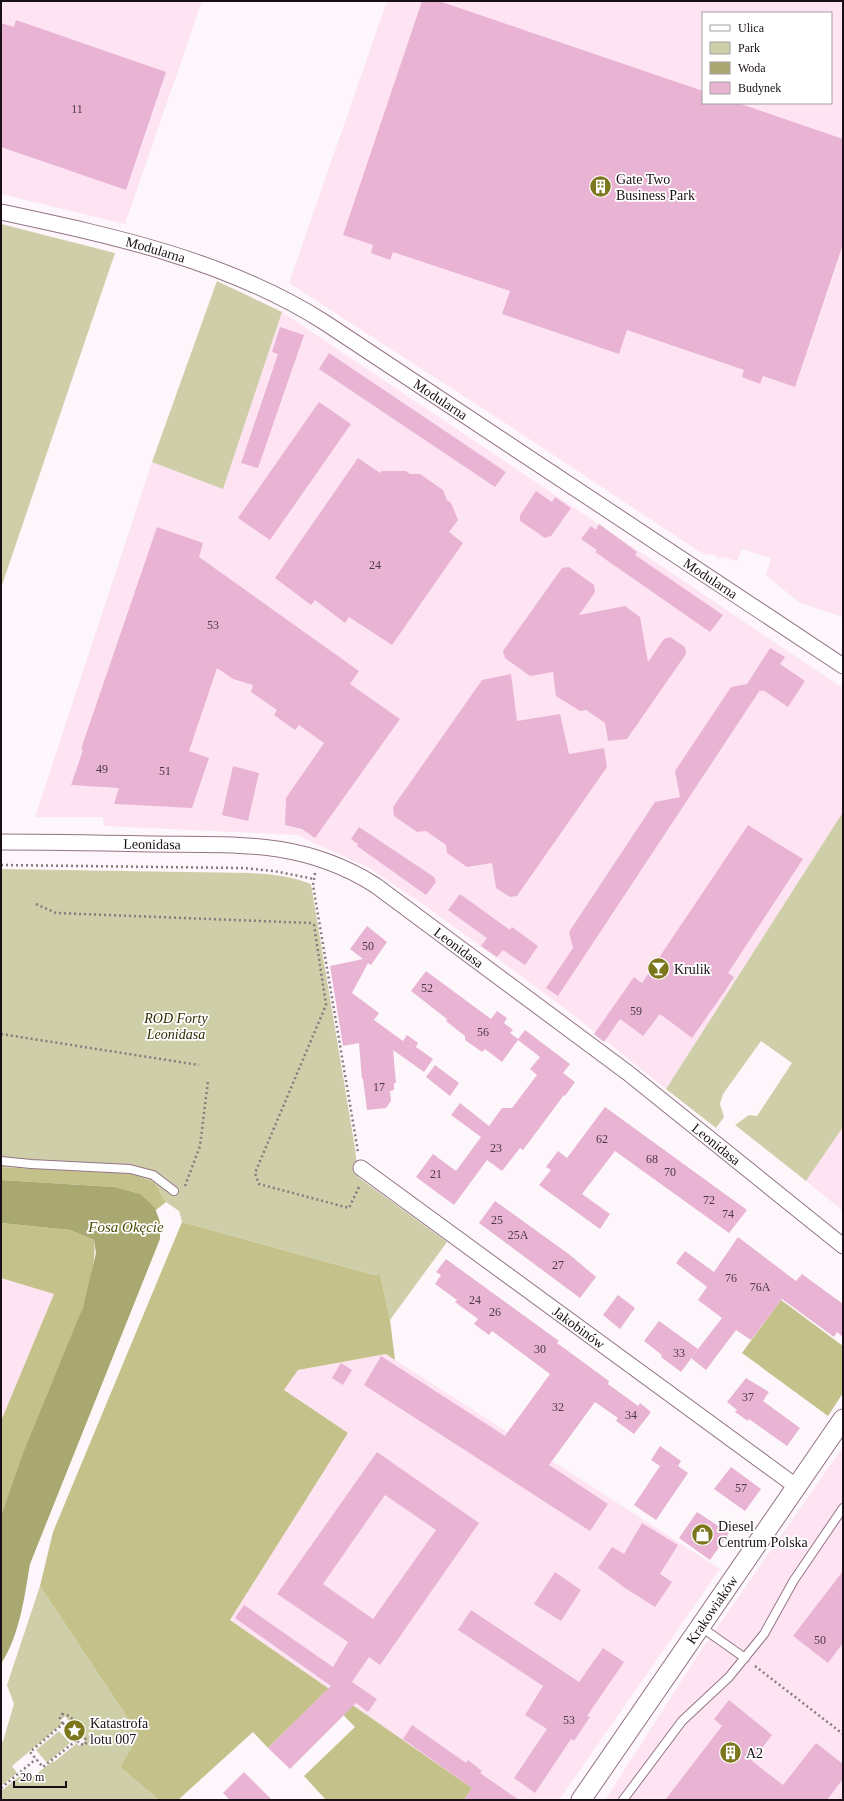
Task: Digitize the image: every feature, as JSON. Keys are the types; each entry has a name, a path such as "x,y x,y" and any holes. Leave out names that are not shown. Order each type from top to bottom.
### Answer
{"street":[{"name":"Modularna","path":"1,212 139,244 182,257 244,279 278,295 324,322 843,666"},
{"name":"Leonidasa","path":"1,842 256,846 294,851 317,857 347,869 375,885 628,1073 843,1246"},
{"name":"Jakobinów","path":"362,1174 797,1486"},
{"name":"Krakowiaków","path":"581,1800 843,1420"}],"lane":[{"path":"1,1161 31,1164 130,1168 153,1175 171,1188"},
{"path":"623,1800 682,1721 729,1677 764,1634 794,1580 843,1508"},
{"path":"701,1627 745,1658"}],"path":[{"path":"36,904 56,913 311,923 314,925 326,1005 255,1173 259,1184 349,1208 362,1174 313,885 317,857"},
{"path":"1,865 243,868 274,871 314,878"},
{"path":"1,1034 199,1065"},
{"path":"171,1188 184,1189 200,1146 208,1081"},
{"path":"745,1658 843,1734"},
{"path":"62,1714 70,1716 87,1743 82,1745 76,1740 64,1724 60,1718 62,1714"},
{"path":"64,1724 30,1752 43,1767 76,1740"},
{"path":"1,1788 36,1759"}],"shaded area":[{"path":"1,1 202,1 125,224 1,194"},
{"path":"387,1 843,1 843,617 800,603 766,575 771,558 742,549 737,561 722,557 719,559 714,555 703,554 289,283"},
{"path":"282,312 843,688 843,812 666,1089 567,1010 427,907 371,869 297,835 104,826 103,817 35,817 152,462 223,488"},
{"path":"843,1127 843,1211 806,1181"},
{"path":"1,1167 133,1174 154,1182 166,1202 156,1210 141,1194 115,1187 1,1180"},
{"path":"182,1222 374,1275 380,1274 390,1320 395,1360 386,1354 298,1370 284,1390 348,1433 230,1620 472,1788 464,1800 326,1800 304,1776 355,1727 323,1694 268,1748 253,1732 178,1800 159,1800 120,1767 139,1735 40,1586 53,1532"},
{"path":"1,1223 70,1230 94,1240 94,1258 86,1298 79,1319 41,1411 1,1516 1,1421 54,1294 1,1278"},
{"path":"1,1278 54,1294 1,1421"},
{"path":"781,1300 843,1346 843,1393 828,1416 742,1353"},
{"path":"386,1354 720,1569 559,1800 464,1800 472,1788 230,1620 348,1433 284,1391 298,1370"},
{"path":"843,1447 843,1800 605,1800 700,1652"}],"green space":[{"path":"1,224 115,253 1,588"},
{"path":"217,281 282,312 223,489 152,462"},
{"path":"843,812 843,1127 806,1181 735,1125 749,1115 757,1116 792,1063 761,1041 723,1094 720,1104 724,1117 716,1128 666,1089"},
{"name":"ROD Forty Leonidasa","path":"1,869 250,873 281,876 311,884 355,1148 358,1177 447,1242 390,1320 380,1274 374,1275 182,1222 179,1211 166,1202 154,1182 133,1174 1,1167"},
{"path":"40,1586 139,1735 120,1767 159,1800 1,1800 1,1791 20,1776 26,1782 77,1743 79,1746 85,1741 65,1716 60,1721 62,1724 12,1766 17,1773 1,1786 1,1743 3,1741 14,1704 7,1685"},
{"path":"59,1731 70,1743 47,1763 36,1750"}],"water":[{"name":"Fosa Okęcie","path":"1,1180 115,1187 141,1194 155,1208 160,1222 160,1239 30,1564 17,1628 13,1641 1,1664 1,1516 24,1451 83,1307 96,1253 94,1240 70,1230 1,1223"}],"building":[{"name":"Gate Two Business Park","path":"422,1 439,1 702,91 702,104 741,104 843,139 843,244 795,387 763,376 760,384 742,377 744,370 627,330 619,354 502,314 510,291 393,252 390,260 371,253 373,245 343,235"},
{"path":"16,20 166,72 126,190 1,147 1,23 14,27"},
{"path":"280,327 304,335 258,468 241,463 278,354 272,352"},
{"path":"329,353 506,472 495,487 319,369"},
{"path":"319,402 351,424 270,540 238,518"},
{"path":"358,458 380,473 381,471 406,471 410,474 420,474 443,490 447,500 451,503 458,520 449,532 463,543 392,645 349,617 345,623 315,600 311,605 275,578"},
{"path":"536,491 552,502 555,497 571,508 551,536 545,538 520,521 520,515"},
{"path":"599,524 637,552 635,555 723,615 710,632 595,552 597,550 581,539 591,526 596,530"},
{"path":"157,527 203,543 199,557 359,671 350,684 400,719 315,838 302,829 285,825 286,798 324,743 299,725 295,730 274,715 277,710 251,692 253,685 233,679 217,668 189,751 209,758 192,808 114,804 119,788 71,785 83,750 81,749"},
{"path":"569,567 594,585 595,592 579,615 625,606 640,617 648,662 664,639 670,637 685,647 686,654 627,739 608,741 605,723 586,710 580,711 556,696 553,672 530,676 505,658 503,651 562,568"},
{"path":"770,648 785,657 780,664 805,681 788,707 763,690 762,692 760,690 558,996 546,988 573,948 569,932 655,802 680,797 675,771 731,687 747,684"},
{"path":"511,674 517,721 560,714 569,754 604,748 607,767 517,896 510,897 496,888 492,863 467,867 447,853 446,845 426,831 417,832 394,816 393,807 482,680"},
{"path":"233,766 259,773 248,821 222,815"},
{"path":"748,825 803,859 728,973 734,977 725,991 692,1038 660,1014 643,1036 620,1019 604,1042 594,1034 634,977 642,983"},
{"path":"359,827 434,877 436,882 426,895 357,846 358,844 351,839"},
{"path":"460,894 510,930 512,927 538,946 525,965 503,950 497,957 481,946 487,938 448,910"},
{"path":"367,926 387,942 371,965 368,963 352,993 379,1013 374,1020 403,1041 407,1035 418,1043 416,1047 433,1059 424,1072 393,1050 396,1083 394,1083 394,1090 390,1091 391,1101 386,1108 367,1110 362,1079 359,1043 343,1046 330,966 363,959 350,949"},
{"path":"426,971 491,1019 497,1011 507,1018 504,1023 513,1030 510,1033 518,1039 525,1030 570,1064 563,1073 575,1082 523,1150 520,1148 502,1171 487,1160 454,1205 416,1177 433,1154 456,1171 481,1137 451,1115 460,1103 489,1126 502,1108 512,1108 537,1075 530,1069 540,1057 518,1040 502,1062 485,1049 482,1052 465,1040 465,1036 446,1021 447,1019 411,991"},
{"path":"435,1065 459,1083 450,1096 426,1077"},
{"path":"605,1107 747,1210 729,1233 615,1151 582,1194 610,1214 600,1229 539,1185 551,1170 546,1167 558,1151 567,1158"},
{"path":"495,1201 570,1255 596,1277 580,1298 479,1223"},
{"path":"738,1237 796,1281 802,1274 843,1304 843,1337 837,1332 834,1337 782,1299 751,1340 736,1330 706,1370 691,1358 722,1318 698,1300 707,1287 676,1263 685,1251 714,1272"},
{"path":"446,1259 559,1341 557,1343 609,1381 608,1384 638,1406 640,1403 651,1412 634,1434 616,1421 618,1418 595,1402 549,1465 608,1504 590,1531 364,1385 381,1356 505,1436 550,1374 492,1331 489,1335 474,1324 478,1319 455,1302 457,1300 435,1284 441,1275 436,1272"},
{"path":"618,1295 635,1308 620,1329 603,1315"},
{"path":"659,1321 698,1349 681,1372 661,1357 662,1355 644,1341"},
{"path":"341,1363 352,1370 343,1385 332,1378"},
{"path":"746,1378 769,1392 763,1401 800,1428 787,1446 749,1419 748,1421 735,1412 737,1410 727,1402"},
{"path":"660,1446 681,1461 678,1466 688,1473 656,1520 634,1505 660,1466 651,1460"},
{"path":"377,1452 479,1523 380,1665 369,1657 352,1682 377,1699 368,1712 356,1703 290,1769 268,1748 331,1686 235,1618 244,1605 333,1667 348,1642 277,1594","holes":["385,1495 436,1530 373,1619 323,1584"]},
{"path":"731,1467 761,1489 745,1511 714,1489"},
{"path":"697,1512 729,1533 710,1560 679,1538"},
{"path":"642,1523 678,1545 660,1574 672,1582 655,1607 625,1588 598,1568 612,1547 624,1554"},
{"path":"843,1571 843,1643 828,1663 793,1636"},
{"path":"555,1572 581,1590 561,1621 534,1604"},
{"path":"471,1610 579,1682 603,1648 624,1662 587,1716 590,1717 574,1741 571,1739 535,1793 514,1778 547,1729 525,1715 543,1686 458,1630"},
{"name":"A2","path":"729,1700 772,1735 752,1761 783,1785 816,1743 843,1764 843,1779 827,1800 665,1800 722,1726 714,1719"},
{"path":"412,1725 466,1763 468,1760 482,1771 480,1773 519,1800 464,1800 472,1788 403,1739"},
{"path":"244,1772 272,1800 230,1800 223,1793"}],"place":[{"name":"Gate Two Business Park","path":"601,187"},
{"name":"Krulik","path":"658,969"},
{"name":"Diesel Centrum Polska","path":"702,1534"},
{"name":"Katastrofa lotu 007","path":"74,1731"},
{"name":"A2","path":"730,1753"}]}
